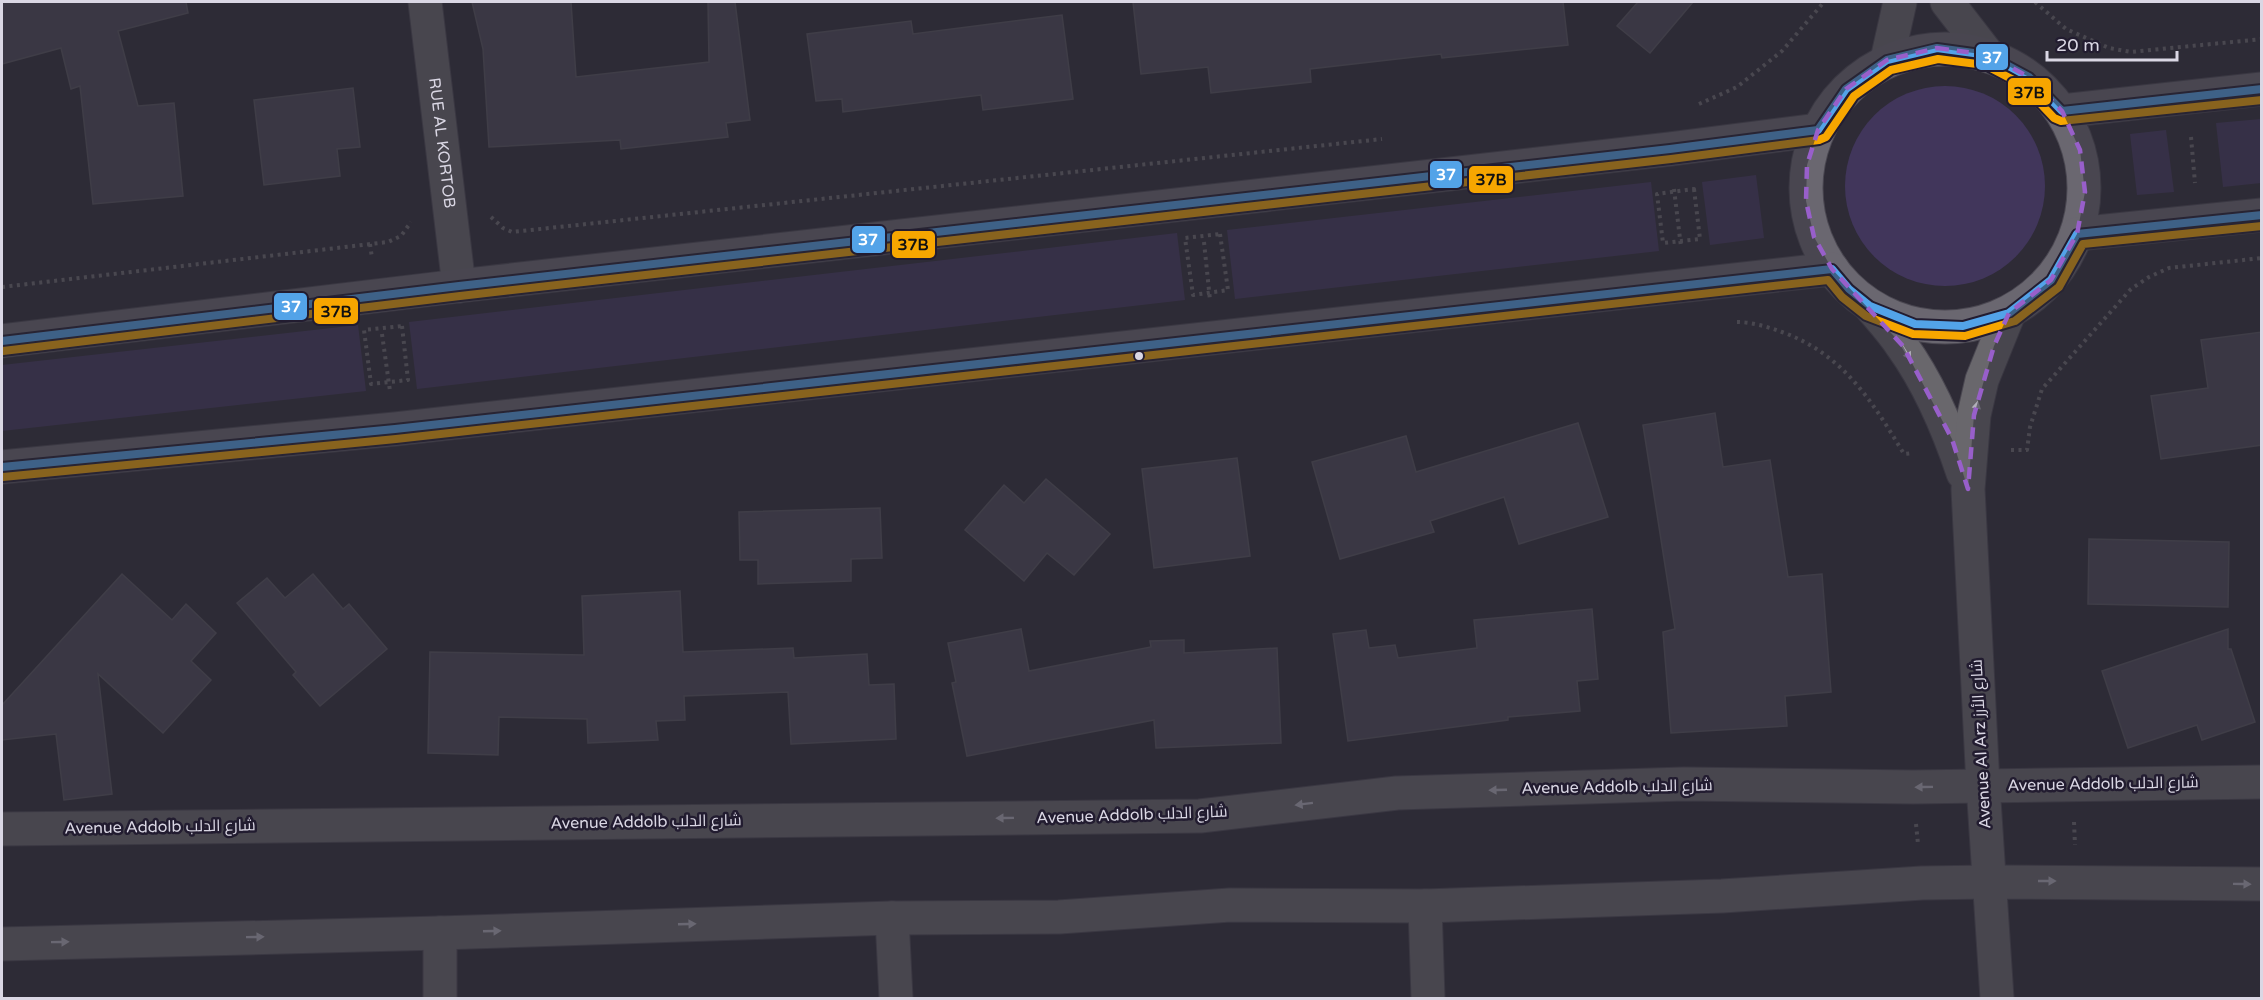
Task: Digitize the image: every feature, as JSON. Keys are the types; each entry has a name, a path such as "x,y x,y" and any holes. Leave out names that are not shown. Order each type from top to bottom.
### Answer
{"main road":[{"path":"1937,48 1988,55 2029,77 2062,111 2080,150 2085,192 2077,234 2051,280 2009,312 1963,326 1915,324 1870,306 1849,289 1832,269 1814,237 1806,201 1807,165 1818,130 1846,89 1887,60 1937,48"},
{"path":"2062,111 2262,89"},
{"path":"2,341 459,286 1818,130"},
{"path":"2077,234 2262,215"},
{"path":"2,467 395,429 1832,269"}],"street":[{"name":"RUE AL KORTOB","path":"425,2 459,286"},
{"path":"1887,60 1900,2"},
{"path":"1947,2 1988,55"},
{"name":"Avenue Al Arz شارع الأرز","path":"1870,306 1903,346 1963,451 1968,489 1983,785 1997,999"},
{"name":"Avenue Al Arz شارع الأرز","path":"1963,451 1982,380 2009,312"},
{"name":"Avenue Addolb شارع الدلب","path":"2,829 1200,816 1397,793 1684,784 1913,787 2262,782"},
{"path":"2,944 892,918 1059,916 1230,905 1425,906 1722,896 1922,883 2076,881 2262,884"},
{"path":"1425,906 1428,999"},
{"path":"892,918 896,999"},
{"path":"440,933 440,999"}],"path":[{"path":"1689,108 1737,87 1782,51 1824,2"},
{"path":"2035,2 2066,28 2086,39 2109,48 2131,52 2262,39"},
{"path":"2184,47 2201,265"},
{"path":"2,287 388,242 401,236 411,224 414,211 486,207 494,221 512,232 1382,139"},
{"path":"1694,189 1700,239 1664,243 1657,194 1694,189"},
{"path":"1676,202 1680,234"},
{"path":"1220,234 1228,290 1193,295 1185,238 1220,234"},
{"path":"1204,247 1208,286"},
{"path":"1730,323 1740,322 1769,328 1797,338 1823,353 1849,375 1872,401 1904,454 2027,450 2030,426 2042,389 2131,289 2169,268 2262,258"},
{"path":"402,326 408,380 371,384 364,330 402,326"},
{"path":"384,348 387,369"},
{"path":"2072,785 2076,881"},
{"path":"1913,787 1922,883"}],"highlighted area":[{"path":"1937,48 1988,55 2029,77 2062,111 2080,150 2085,192 2077,234 2051,280 2009,313 1994,346 1974,415 1968,489 1952,439 1903,346 1832,269 1814,237 1806,201 1807,165 1818,130 1846,89 1887,60"}],"shaded area":[{"path":"1945,86 1974,90 2001,103 2016,115 2028,130 2041,157 2045,186 2041,215 2028,242 2016,257 2001,269 1974,282 1945,286 1916,282 1889,269 1874,257 1862,242 1849,215 1845,186 1849,157 1862,130 1874,115 1889,103 1916,90"},
{"path":"2261,119 2261,183 2223,187 2216,123"},
{"path":"2166,130 2174,192 2137,195 2130,134"},
{"path":"1756,175 1764,238 1710,245 1702,182"},
{"path":"1651,182 1659,251 1235,299 1227,230"},
{"path":"1177,233 1185,300 417,389 409,322"},
{"path":"358,325 366,391 2,431 2,365"}],"building":[{"path":"2,2 186,2 188,13 118,31 138,106 174,103 183,196 93,204 80,86 71,89 61,48 2,64"},
{"path":"472,2 571,2 576,77 709,62 708,2 735,2 750,120 726,123 728,137 621,149 620,140 489,147 483,49"},
{"path":"1133,2 1563,2 1568,45 1442,58 1441,54 1310,69 1311,82 1211,93 1208,67 1141,74"},
{"path":"1638,2 1693,2 1650,53 1617,26"},
{"path":"1062,15 1073,99 983,110 981,95 843,112 842,99 816,101 807,34 911,21 913,34"},
{"path":"353,88 360,147 337,149 340,176 264,185 254,100"},
{"path":"2262,332 2262,445 2161,459 2151,396 2208,388 2201,340"},
{"path":"1715,413 1723,467 1770,460 1788,577 1822,574 1831,692 1785,696 1787,726 1671,733 1663,632 1675,629 1643,425"},
{"path":"1578,423 1608,517 1519,544 1504,497 1430,521 1434,532 1340,559 1312,462 1406,436 1416,472"},
{"path":"1237,458 1250,556 1154,568 1142,469"},
{"path":"1046,479 1110,534 1074,575 1047,553 1024,581 965,530 1004,485 1024,503"},
{"path":"880,508 882,558 851,559 851,581 758,584 758,560 740,560 739,512"},
{"path":"2089,539 2229,542 2228,607 2088,604"},
{"path":"122,574 172,620 186,604 216,633 191,661 211,680 163,733 98,674 112,794 64,800 56,734 2,740 2,705"},
{"path":"313,574 343,609 349,604 387,649 320,706 293,675 296,672 237,603 267,578 285,598"},
{"path":"680,591 683,652 793,648 794,658 867,654 869,685 894,684 896,739 791,744 788,692 684,696 685,720 656,721 658,740 588,743 587,719 499,717 498,755 428,753 430,652 584,655 582,596"},
{"path":"1592,609 1598,679 1577,681 1580,711 1508,717 1508,720 1348,741 1333,634 1366,630 1369,648 1395,645 1398,658 1477,648 1474,620"},
{"path":"1021,629 1029,671 1151,647 1150,641 1184,640 1184,653 1277,648 1281,743 1156,748 1154,720 967,756 952,683 956,682 948,643"},
{"path":"2228,629 2228,649 2231,649 2255,722 2202,740 2197,725 2128,748 2102,671"}],"transit line":[{"name":"37","path":"2,341 459,286 1670,149 1818,130 1846,89 1887,60 1937,48 1988,55 2029,77 2062,111 2262,89"},
{"name":"37B","path":"3,351 460,296 1671,159 1819,140 1826,137 1854,96 1891,70 1938,59 1985,65 2023,85 2054,118 2061,121 2262,100"},
{"name":"37","path":"2,467 395,429 1832,269 1849,289 1870,306 1915,324 1963,326 2009,313 2051,280 2077,234 2262,215"},
{"name":"37B","path":"3,477 396,439 1828,280 1842,297 1866,316 1913,334 1965,336 2015,321 2059,287 2083,244 2262,226"}]}
